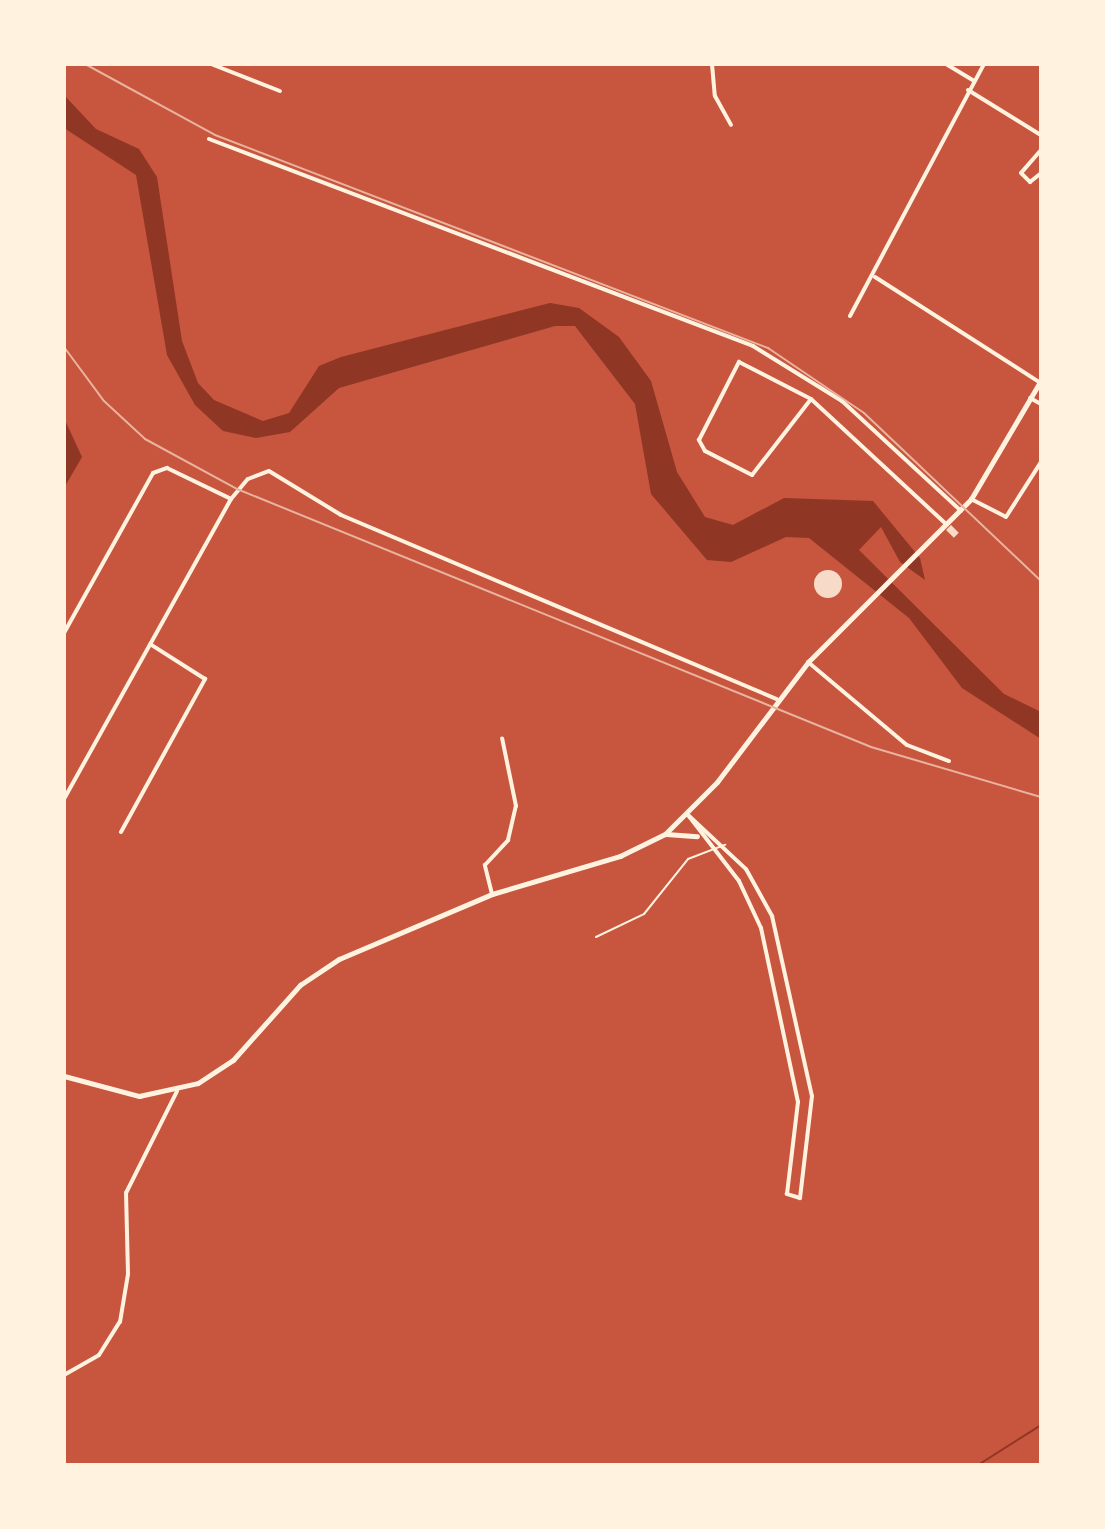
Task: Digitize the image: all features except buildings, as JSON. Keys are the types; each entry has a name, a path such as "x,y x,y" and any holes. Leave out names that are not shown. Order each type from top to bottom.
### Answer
{"main road":[{"path":"64,1076 124,1095 177,1091 224,1068 293,991 328,965 492,894 620,856 665,834 688,815 808,662 971,499 1040,381"},
{"path":"665,834 697,836"}],"street":[{"path":"211,64 280,91"},
{"path":"712,64 715,96 731,125"},
{"path":"946,64 973,80"},
{"path":"850,316 875,277 973,80 984,64"},
{"path":"968,90 1041,135"},
{"path":"209,139 753,346 842,401 961,511"},
{"path":"1041,150 1021,173 1030,182 1041,173"},
{"path":"875,277 1040,381"},
{"path":"811,399 759,473 742,473 701,448 701,432 739,362 811,399 946,524"},
{"path":"1030,398 1041,404"},
{"path":"971,499 1003,518 1041,462"},
{"path":"64,633 153,473 167,468 231,499"},
{"path":"64,799 231,499 253,475 281,474 341,515 777,699"},
{"path":"121,832 193,702 203,673 149,643"},
{"path":"808,662 907,745 949,761"},
{"path":"492,894 485,865 508,840 516,806 502,738"},
{"path":"688,815 725,845 772,916 807,1063 812,1132 800,1198 787,1194 798,1102 765,946 746,893 697,836 688,815"},
{"path":"64,1375 99,1355 120,1322 128,1274 126,1193 177,1091"}],"lane":[{"path":"596,937 644,914 688,859 714,854 725,845"}],"shaded area":[{"path":"64,95 96,129 139,149 157,177 182,341 198,383 214,400 263,421 289,413 319,366 341,357 550,303 579,308 619,337 651,381 677,472 705,517 733,525 784,498 873,501 920,558 925,580 900,562 881,527 859,550 1004,694 1041,712 1041,739 962,688 909,618 809,538 786,537 731,562 707,560 651,494 635,404 575,326 555,326 339,388 290,432 256,438 223,431 195,405 167,355 136,175 64,128"},
{"path":"64,418 82,457 64,488"}],"waterway":[{"path":"978,1465 1041,1425"}],"railway":[{"path":"85,64 215,135 768,348 864,413 1041,581"},
{"path":"64,347 104,401 145,439 237,489 871,747 1041,797"}]}
